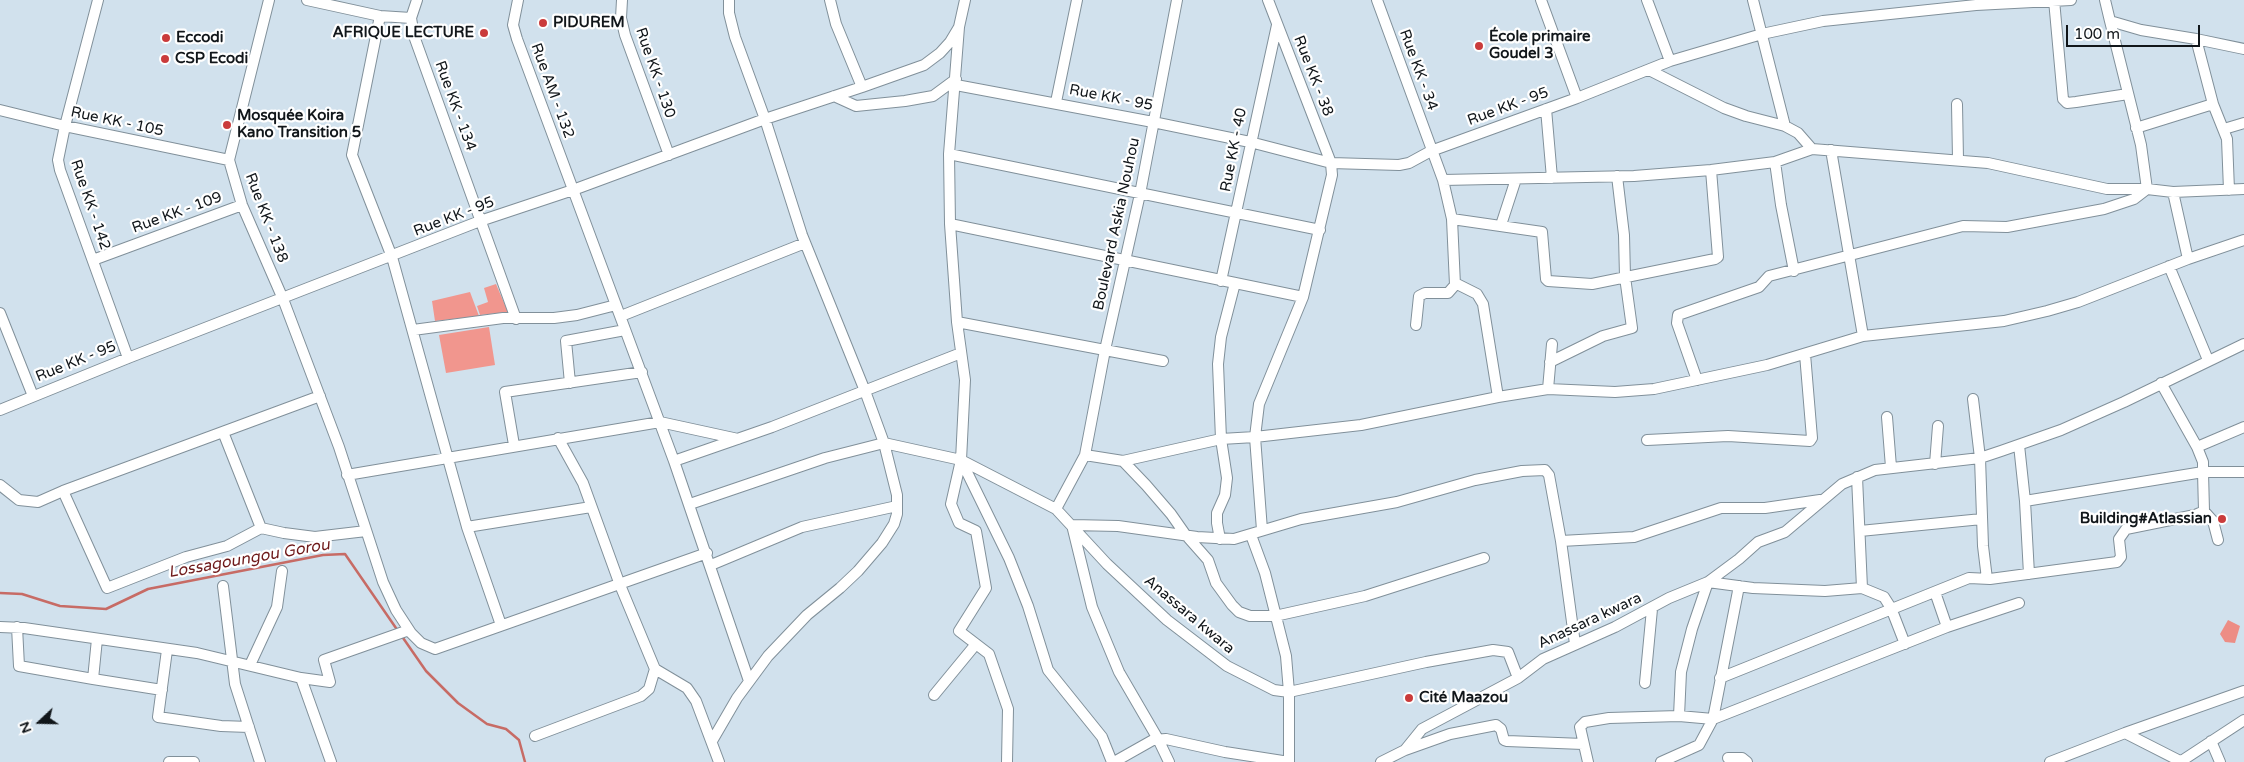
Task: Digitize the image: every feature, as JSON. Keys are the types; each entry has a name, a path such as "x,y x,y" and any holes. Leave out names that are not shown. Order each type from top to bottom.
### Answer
{"street":[{"name":"Rue KK - 142","path":"98,0 59,151 60,170 128,358"},
{"name":"Rue KK - 138","path":"268,0 229,160 242,205 283,299 320,396 383,582 396,610 409,630 421,643 435,649 501,625"},
{"path":"307,0 380,16 411,18 417,0"},
{"name":"Rue AM - 132","path":"518,0 513,24 517,39 690,504 749,681"},
{"name":"Rue KK - 130","path":"622,0 621,18 626,35 668,155"},
{"path":"712,741 749,681 768,656 807,615 840,588 882,543 894,524 897,506 897,495 884,443 805,243 765,118 735,38 729,13 729,0"},
{"path":"830,0 836,24 862,88"},
{"path":"965,0 959,27 949,154 950,224 957,322 965,380 961,460 951,504 960,523 976,531 986,588 959,631 989,654 1008,709 1008,762"},
{"path":"1056,102 1077,0"},
{"name":"Boulevard Askia Nouhou","path":"1056,509 1086,454 1105,350 1140,194 1178,0"},
{"name":"Rue KK - 38","path":"1268,0 1331,163"},
{"name":"Rue KK - 34","path":"1377,0 1443,180 1452,220 1455,283"},
{"path":"1541,0 1578,98"},
{"path":"1647,0 1670,61"},
{"path":"1753,0 1785,126"},
{"name":"Rue KK - 95","path":"956,82 1250,142 1331,163 1399,165 1408,163 1431,151 1578,98 1670,61 1762,34 1823,20 1976,5 2071,0"},
{"path":"2104,0 2142,146 2147,189"},
{"path":"2055,1 2063,99 2067,103 2128,94"},
{"path":"380,16 352,155 392,257 467,528 501,625 620,585 707,553"},
{"name":"Rue KK - 134","path":"411,18 414,36 516,318"},
{"path":"2110,21 2141,30 2196,38 2244,50"},
{"name":"Rue KK - 40","path":"1221,281 1277,24"},
{"name":"Rue KK - 95","path":"0,410 128,358 480,222 573,190 765,118 862,88 924,65 940,53 950,42 959,27"},
{"path":"2196,38 2213,104 2224,129 2229,149 2229,190"},
{"path":"1649,70 1724,108 1785,126 1798,132 1812,149"},
{"path":"834,96 856,106 905,101 933,96 956,82"},
{"path":"1956,104 1958,159"},
{"path":"2136,128 2213,104"},
{"path":"1546,109 1552,178"},
{"name":"Rue KK - 105","path":"0,110 65,126 229,160"},
{"path":"2224,129 2244,122"},
{"path":"1443,180 1617,176 1711,170 1775,162 1812,149 1958,159 1988,163 2107,189 2147,189 2173,192 2244,189"},
{"path":"1831,150 1863,336"},
{"path":"949,154 1320,230"},
{"path":"1775,162 1794,271"},
{"path":"1262,530 1255,438 1261,395 1303,297 1330,188 1331,163"},
{"path":"1452,220 1501,225 1542,232 1545,276 1548,281 1588,284 1625,277 1718,257 1711,170"},
{"path":"1550,362 1603,336 1632,328 1625,277 1624,235 1617,176"},
{"path":"1501,225 1516,179"},
{"path":"1697,380 1676,323 1678,315 1759,288 1769,276 1963,226 2008,227 2104,209 2134,199 2147,189"},
{"path":"2173,192 2188,259"},
{"name":"Rue KK - 109","path":"93,260 242,205"},
{"path":"950,224 1303,297"},
{"path":"1086,454 1123,461 1221,439 1255,438 1368,424 1498,397 1548,389 1615,392 1654,389 1766,365 1863,336 2004,321 2078,302 2169,266 2244,240"},
{"path":"620,316 805,243"},
{"path":"2169,266 2208,360"},
{"path":"1220,539 1216,523 1217,513 1225,495 1227,478 1221,439 1218,364 1220,337 1235,283"},
{"path":"1416,325 1419,296 1424,293 1448,293 1453,290 1455,283 1477,294 1483,304 1498,397"},
{"path":"413,330 466,322 577,315 616,305"},
{"path":"0,312 33,396"},
{"path":"957,322 1163,360"},
{"path":"570,383 566,341 625,330"},
{"path":"1548,389 1552,344"},
{"name":"Anassara kwara","path":"1381,762 1405,750 1422,729 1518,678 1543,659 1652,609 1669,598 1708,582 1758,542 1785,532 1842,484 1876,470 1980,458 2019,445 2061,430 2124,402 2244,344"},
{"path":"674,460 738,439 865,392 961,353"},
{"path":"1647,440 1728,436 1810,441 1812,438 1805,354"},
{"path":"514,446 505,392 642,372"},
{"path":"2161,383 2197,447 2202,462 2204,511 2213,521 2218,540"},
{"path":"0,485 19,500 38,502 63,491 320,396"},
{"path":"1973,399 1980,458 1982,519 1987,579"},
{"path":"1887,417 1891,467"},
{"path":"347,474 660,422 738,439"},
{"path":"1935,464 1938,426"},
{"path":"2197,447 2244,427"},
{"path":"224,432 261,528"},
{"path":"558,438 577,470 620,585 655,669 687,688 696,701 719,762"},
{"path":"690,504 825,458 884,443"},
{"name":"Anassara kwara","path":"884,443 961,460 1056,509 1107,564 1167,620 1205,651 1258,683 1274,690 1289,692"},
{"path":"2019,445 2025,501 2029,574"},
{"path":"961,460 1010,558 1028,606 1048,670 1102,737 1113,762 1158,739 1289,762 1289,692 1286,656 1265,573 1251,535"},
{"path":"1123,461 1171,514 1184,534 1208,560 1216,583 1235,609 1250,616 1275,616 1364,596 1484,558"},
{"path":"1169,762 1158,739 1119,672 1096,615 1072,525 1099,524 1220,539 1234,539 1301,519 1397,502 1475,480 1541,470 1548,472 1549,476 1561,541 1575,644"},
{"path":"2025,501 2203,472 2244,472"},
{"path":"1857,478 1862,588"},
{"path":"63,491 107,588 186,557 227,546 261,528 316,537 366,531"},
{"path":"1561,541 1634,537 1721,508 1765,508 1821,500"},
{"path":"711,565 802,527 897,506"},
{"path":"467,528 591,507"},
{"path":"1720,678 1969,578 1987,579 2117,562 2121,557 2118,539 2126,529 2196,515 2204,511"},
{"path":"1860,531 1982,519"},
{"path":"250,665 277,607 282,570"},
{"path":"1678,716 1681,672 1692,629 1708,582 1753,588 1825,591 1862,588 1882,595 1891,608 1905,644"},
{"path":"223,586 234,661 235,684 260,762"},
{"path":"1661,762 1699,746 1713,719 1720,678 1727,658 1739,586"},
{"path":"1935,592 1947,627"},
{"path":"1588,762 1580,727 1584,722 1609,718 1678,716 1713,719 1947,627 2019,602"},
{"path":"1646,683 1652,609"},
{"path":"0,628 17,627 167,650 234,661 301,678 330,682 324,660 409,630"},
{"path":"17,627 19,666 162,690"},
{"path":"93,679 97,640"},
{"path":"934,695 976,644"},
{"path":"167,650 158,717 221,726 249,727"},
{"path":"1289,692 1426,662 1493,650 1508,652 1518,678"},
{"path":"535,736 641,696 648,689 655,669"},
{"path":"301,678 331,762"},
{"path":"2050,762 2244,691"},
{"path":"2125,733 2180,762 2244,720"},
{"path":"1405,750 1450,734 1496,725 1502,729 1503,737 1507,741 1583,744"},
{"path":"2210,741 2220,762"},
{"path":"2079,762 2084,750"},
{"path":"1225,752 1231,762"},
{"path":"1728,758 1742,758 1747,762"},
{"path":"169,762 194,762"}],"shaded area":[{"path":"496,284 508,312 480,315 477,306 488,302 484,288"},
{"path":"470,292 479,316 435,321 432,301"},
{"path":"489,327 495,365 446,373 439,335"},
{"path":"2228,620 2240,626 2235,643 2225,642 2220,634"}],"waterway":[{"name":"Lossagoungou Gorou","path":"0,593 22,594 60,606 106,609 148,589 323,555 345,554 398,631"},
{"name":"Lossagoungou Gorou","path":"401,635 426,671 458,703 487,724 506,729 519,740 525,762"}],"place":[{"name":"PIDUREM","path":"543,23"},
{"name":"AFRIQUE LECTURE","path":"484,33"},
{"name":"Eccodi","path":"166,38"},
{"name":"École primaire Goudel 3","path":"1479,46"},
{"name":"CSP Ecodi","path":"165,59"},
{"name":"Mosquée Koira Kano Transition 5","path":"227,125"},
{"name":"Building#Atlassian","path":"2222,519"},
{"name":"Cité Maazou","path":"1409,698"}]}
